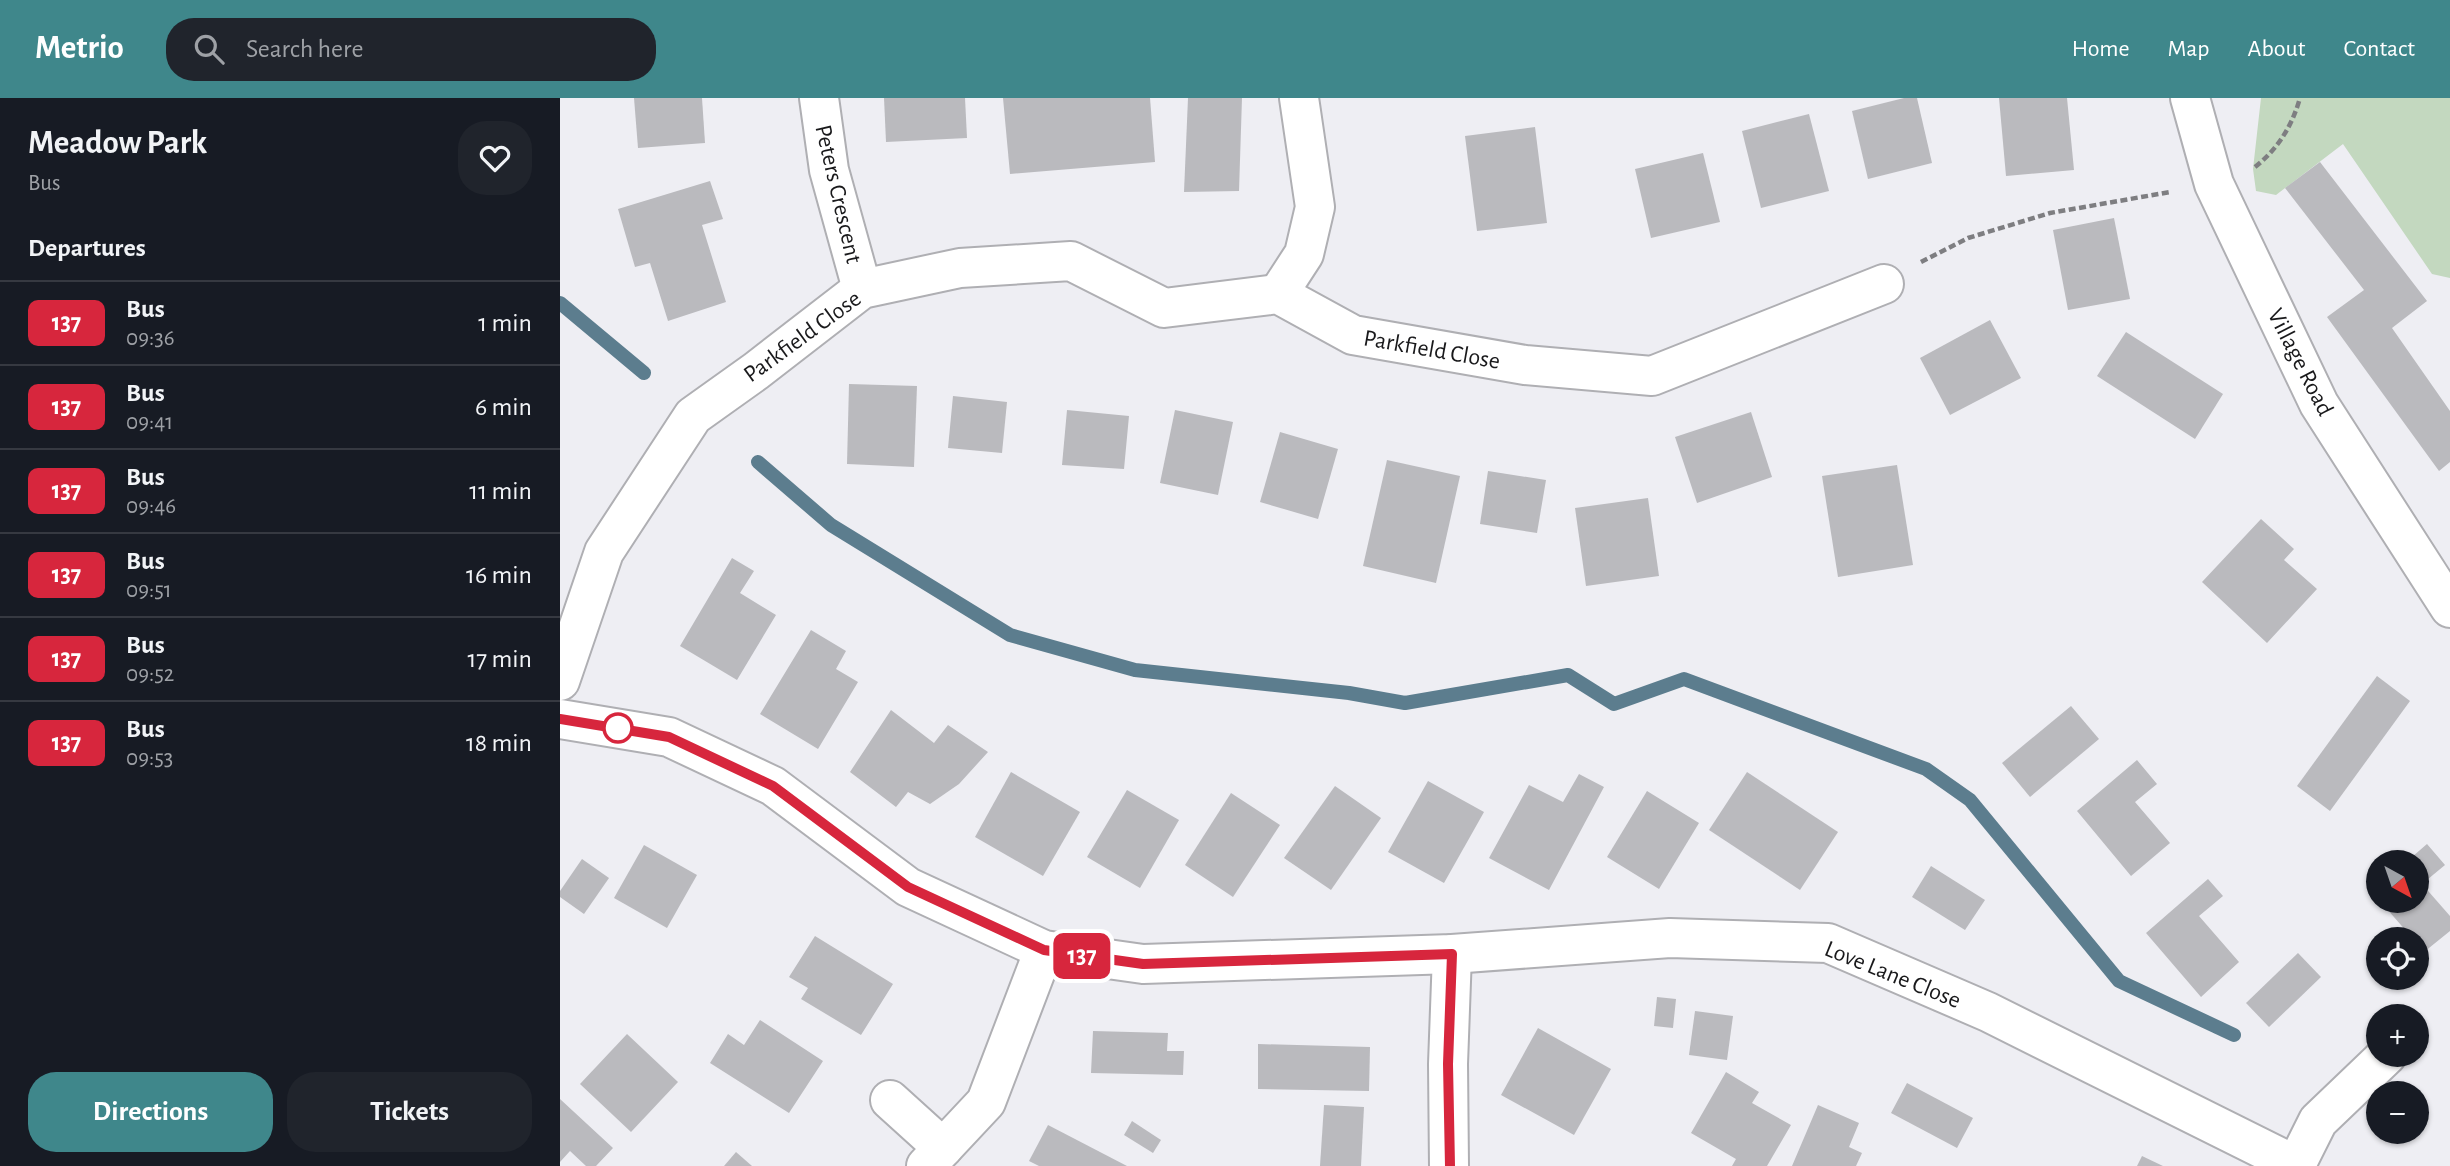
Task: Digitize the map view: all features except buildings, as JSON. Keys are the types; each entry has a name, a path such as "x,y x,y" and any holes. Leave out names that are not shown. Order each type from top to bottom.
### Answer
{"street":[{"name":"Peters Crescent","path":"818,98 829,170 862,289"},
{"path":"1278,294 1304,254 1315,207 1299,98"},
{"name":"Village Road","path":"2190,98 2214,184 2319,404 2450,608"},
{"name":"Parkfield Close","path":"560,681 604,552 693,415 756,371 862,289 960,268 1071,261 1164,308 1278,294 1353,335 1525,365 1652,376 1884,284"},
{"name":"Love Lane Close","path":"560,719 669,737 773,786 908,887 1044,950 1143,964 1452,954 1670,938 1828,943 1988,1012 2296,1166"},
{"path":"890,1100 935,1157 986,1102 1044,950"},
{"path":"1450,1166 1448,1064 1452,954"},
{"path":"2296,1166 2318,1121 2374,1067"}],"path":[{"path":"1884,284 1968,238 2050,213 2214,184 2253,169 2271,155 2295,115 2300,98"}],"green space":[{"path":"2261,98 2450,98 2450,278 2432,274 2343,144 2276,195 2256,191 2253,169"}],"waterway":[{"path":"560,303 644,373"},
{"path":"758,462 831,525 1010,635 1135,670 1349,693 1405,703 1568,675 1614,704 1684,679 1926,769 1970,800 2119,981 2234,1035"}],"bus line":[{"name":"137","path":"560,719 669,737 773,786 908,887 1044,950 1143,964 1452,954 1448,1064 1450,1166"}]}
